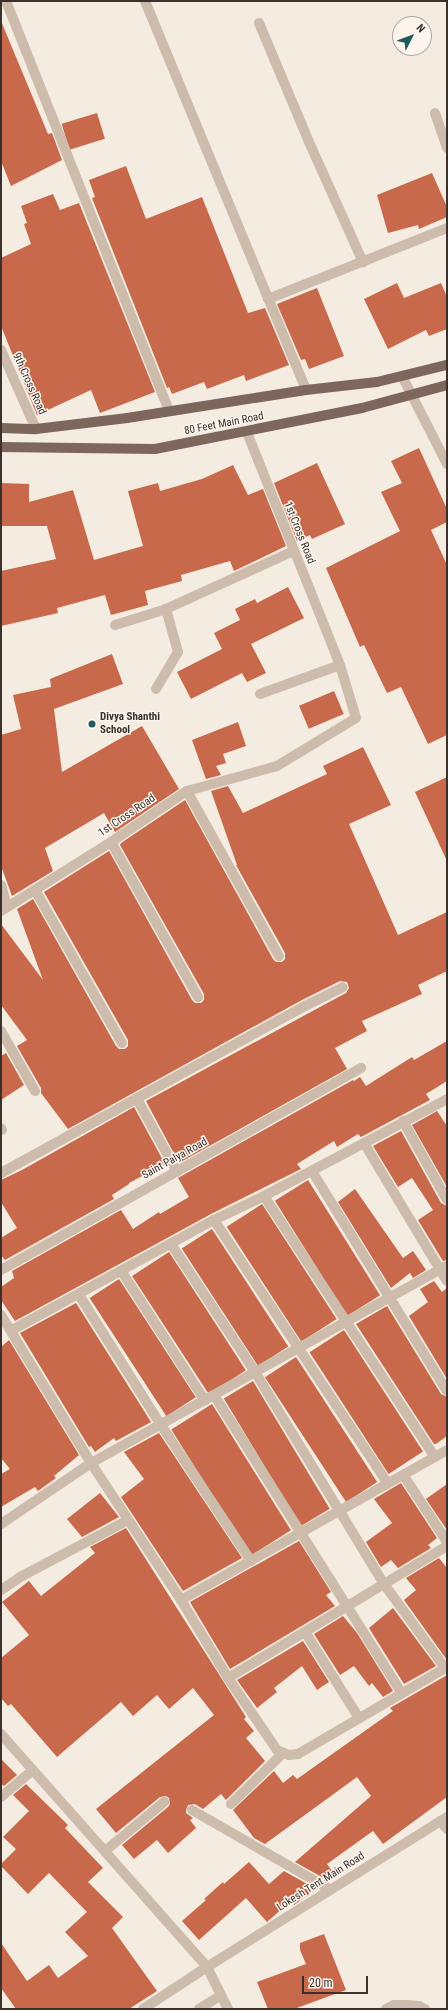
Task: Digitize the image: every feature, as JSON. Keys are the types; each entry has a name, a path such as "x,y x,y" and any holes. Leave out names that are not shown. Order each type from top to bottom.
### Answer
{"main road":[{"name":"80 Feet Main Road","path":"1,428 36,429 127,418 169,410 306,390 377,382 447,365"},
{"name":"80 Feet Main Road","path":"1,447 155,449 362,408 447,385"}],"street":[{"path":"6,1 169,410"},
{"path":"145,1 306,390"},
{"path":"259,23 309,142 363,262"},
{"path":"435,112 447,148"},
{"path":"268,300 447,228"},
{"name":"9th Cross Road","path":"1,350 36,429"},
{"path":"402,376 447,464"},
{"name":"1st Cross Road","path":"4,908 111,842 187,791 277,766 356,718 340,665 246,432"},
{"path":"115,625 166,609 293,551"},
{"path":"156,689 178,652 166,609"},
{"path":"260,694 340,665"},
{"path":"187,791 279,956"},
{"path":"111,842 198,996"},
{"path":"1,885 4,908"},
{"path":"35,890 122,1043"},
{"path":"1,1173 305,1006 343,987"},
{"path":"1,1030 36,1091"},
{"name":"Saint Palya Road","path":"1,1270 361,1068"},
{"path":"137,1099 176,1172"},
{"path":"12,1330 122,1272 214,1220 312,1171 403,1121 446,1101"},
{"path":"403,1121 447,1200"},
{"path":"364,1143 444,1268 447,1281"},
{"path":"312,1171 447,1392"},
{"path":"264,1196 435,1457"},
{"path":"214,1220 388,1484"},
{"path":"2,1320 12,1330 91,1463 181,1600 228,1678 274,1746 283,1753 289,1755 298,1754 446,1668 384,1584 341,1511 255,1372 171,1244"},
{"path":"1,1524 91,1463 444,1268"},
{"path":"122,1272 301,1533 402,1693"},
{"path":"79,1295 160,1425 251,1561"},
{"path":"181,1600 404,1476 447,1450"},
{"path":"404,1476 447,1542"},
{"path":"1,1590 22,1576 128,1520"},
{"path":"228,1678 447,1546"},
{"path":"305,1632 359,1718"},
{"path":"1,1734 207,1967 228,2009"},
{"path":"231,1804 283,1753"},
{"path":"1,1797 33,1770"},
{"path":"105,1851 164,1802"},
{"path":"192,1810 331,1890"},
{"path":"444,1819 447,1829"},
{"name":"Lokesh Tent Main Road","path":"143,2009 207,1967 444,1819"},
{"path":"199,2009 221,1995"},
{"path":"386,2009 394,2005 406,2004 419,2006 425,2009"}],"building":[{"path":"1,21 48,134 52,133 62,160 11,186 1,161"},
{"path":"97,113 105,139 70,150 62,124"},
{"path":"126,166 146,219 202,197 248,313 265,308 289,365 246,381 244,375 207,389 204,382 172,394 169,387 167,388 92,198 95,197 89,180"},
{"path":"432,173 447,207 447,217 419,229 418,225 388,233 377,195"},
{"path":"53,194 60,210 79,203 155,392 100,413 91,390 37,415 1,326 1,258 31,244 24,224 27,223 21,206"},
{"path":"397,283 404,298 441,283 447,297 447,329 429,336 426,330 388,349 364,299"},
{"path":"317,288 344,356 309,369 305,359 301,360 277,304"},
{"path":"419,448 447,509 447,522 431,530 447,565 447,735 428,744 401,687 387,693 364,645 360,647 326,568 400,531 381,492 402,483 391,461"},
{"path":"317,463 345,524 312,539 310,535 297,541 274,483"},
{"path":"233,465 248,495 263,489 286,546 234,571 230,561 181,575 182,581 145,591 148,605 111,615 105,595 57,608 58,613 1,626 1,571 56,559 47,526 1,526 1,483 29,484 29,502 73,490 94,560 143,546 128,491 158,483 160,491 202,479"},
{"path":"288,587 304,618 251,644 266,673 247,682 242,673 191,699 177,672 222,649 214,633 240,620 235,609 255,599 257,603"},
{"path":"112,654 123,684 54,709 62,772 142,726 179,789 115,832 104,813 45,848 53,871 12,896 1,866 1,735 21,729 13,695 51,687 50,679"},
{"path":"334,691 344,714 309,729 299,706"},
{"path":"238,722 246,746 223,754 226,763 216,766 221,775 206,779 192,740"},
{"path":"363,747 391,805 349,824 398,935 447,912 447,971 418,985 422,994 362,1021 367,1031 335,1048 347,1069 179,1163 146,1101 346,993 349,988 347,982 340,981 302,1000 68,1129 41,1093 41,1088 17,1046 27,1040 1,1005 1,924 43,980 17,909 33,899 116,1046 119,1049 125,1049 128,1046 128,1040 44,892 109,851 192,1000 195,1003 201,1003 204,1000 204,994 120,845 121,843 185,800 273,959 276,962 282,962 285,959 285,953 236,865 211,791 228,786 243,813 327,774 323,766"},
{"path":"447,777 447,861 415,792"},
{"path":"447,1041 447,1081 426,1094 430,1100 361,1137 358,1134 337,1147 334,1141 297,1164 301,1169 211,1214 15,1321 1,1300 1,1287 14,1278 12,1271 121,1210 133,1229 159,1212 160,1214 189,1197 178,1178 353,1080 354,1081 360,1077 366,1086 412,1057 414,1060"},
{"path":"6,1053 24,1085 1,1100 1,1056"},
{"path":"134,1107 165,1164 129,1183 112,1195 114,1199 5,1260 1,1255 1,1238 17,1228 1,1202 1,1180 22,1170"},
{"path":"437,1111 447,1126 447,1187 412,1125"},
{"path":"401,1131 441,1203 447,1206 447,1260 443,1261 418,1220 433,1210 412,1178 398,1187 373,1146"},
{"path":"308,1180 380,1295 347,1316 275,1201"},
{"path":"355,1189 403,1258 413,1251 426,1270 413,1278 410,1273 391,1288 338,1202"},
{"path":"262,1204 337,1319 301,1342 227,1227"},
{"path":"212,1229 288,1346 258,1366 182,1249"},
{"path":"169,1252 246,1370 209,1394 132,1276"},
{"path":"119,1279 196,1397 166,1416 90,1298"},
{"path":"434,1281 442,1292 447,1288 447,1379 409,1316 428,1302 420,1289"},
{"path":"76,1303 151,1422 116,1441 114,1438 95,1452 91,1446 89,1447 20,1333"},
{"path":"387,1306 441,1394 447,1397 447,1436 436,1444 434,1444 356,1324"},
{"path":"344,1330 423,1452 389,1474 310,1352"},
{"path":"9,1340 79,1455 54,1476 56,1478 38,1491 35,1487 1,1507 1,1474 10,1469 1,1458 1,1347"},
{"path":"296,1357 377,1482 346,1502 265,1377"},
{"path":"253,1381 330,1509 301,1526 224,1399"},
{"path":"212,1404 291,1530 250,1556 171,1429"},
{"path":"159,1433 242,1558 183,1591 121,1497 144,1479 124,1452"},
{"path":"401,1483 437,1538 428,1545 431,1548 398,1568 391,1560 381,1567 366,1542 392,1523 374,1499"},
{"path":"447,1484 447,1530 426,1499"},
{"path":"100,1493 119,1517 82,1537 67,1519"},
{"path":"126,1528 246,1717 244,1719 254,1731 246,1738 265,1761 226,1800 221,1794 203,1809 195,1804 188,1805 186,1813 193,1818 190,1820 196,1828 168,1853 157,1840 134,1859 122,1845 168,1807 170,1804 169,1798 166,1796 160,1797 116,1833 96,1809 214,1715 193,1688 169,1709 157,1695 133,1716 121,1702 57,1757 11,1704 8,1706 1,1698 1,1658 29,1635 2,1602 29,1581 41,1596 95,1553 90,1547"},
{"path":"299,1541 331,1592 326,1595 335,1606 230,1669 190,1602"},
{"path":"439,1558 447,1568 447,1660 404,1600 416,1590 406,1578"},
{"path":"393,1608 436,1666 404,1684 369,1628"},
{"path":"343,1616 357,1633 393,1691 383,1697 372,1683 369,1686 354,1666 340,1675 314,1634"},
{"path":"303,1641 329,1682 317,1690 302,1666 274,1688 277,1692 257,1708 237,1680"},
{"path":"447,1675 447,1797 383,1844 373,1831 327,1864 335,1875 327,1880 295,1862 371,1796 357,1777 265,1844 254,1838 233,1810 274,1771 283,1783 293,1775 297,1779 393,1711 390,1708"},
{"path":"1,1759 17,1775 4,1786 1,1784"},
{"path":"26,1784 68,1825 65,1828 103,1868 88,1882 123,1917 112,1928 157,1991 129,2009 16,2009 1,1988 1,1943 27,1981 49,1965 58,1978 88,1956 65,1932 87,1912 49,1873 28,1894 1,1866 1,1864 16,1849 3,1837 29,1811 13,1795"},
{"path":"249,1862 269,1884 284,1871 316,1889 294,1905 291,1901 267,1922 246,1898 199,1940 182,1921 206,1900 204,1899 223,1882 224,1884"},
{"path":"324,1934 346,1990 294,2009 268,2009 257,1982 306,1964 300,1950 300,1943"}],"place":[{"name":"Divya Shanthi School","path":"92,724"}]}
